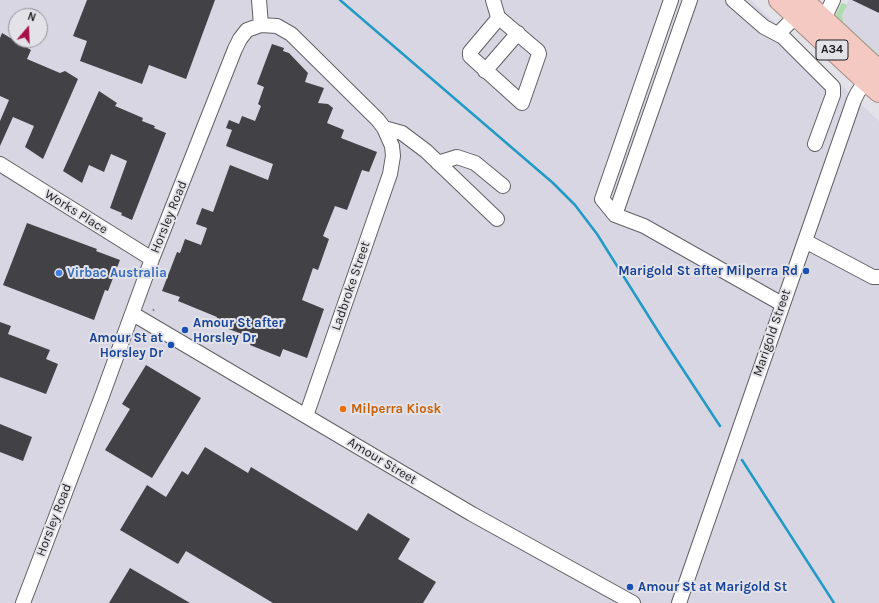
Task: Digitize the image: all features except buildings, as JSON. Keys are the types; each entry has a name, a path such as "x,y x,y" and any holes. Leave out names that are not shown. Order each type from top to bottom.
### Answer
{"highway":[{"name":"A34","path":"779,0 824,19 875,78"},
{"name":"A34","path":"799,8 875,78"}],"street":[{"path":"259,0 261,25 277,26 291,34 370,111 384,128 402,133 426,151 497,219"},
{"path":"493,0 498,17 538,51 539,54 522,103 470,56 470,52 495,23 498,17"},
{"path":"671,0 602,196 603,201 615,215 644,226 782,304"},
{"path":"615,215 690,0"},
{"path":"733,0 764,27 783,38 833,88 833,95 817,138 840,139"},
{"path":"824,19 833,0"},
{"path":"778,34 799,8"},
{"name":"Horsley Road","path":"23,603 133,314 152,259 237,44 247,30 261,25"},
{"path":"486,70 518,34"},
{"name":"Marigold Street","path":"678,603 854,100 875,78"},
{"name":"Ladbroke Street","path":"306,416 392,164 392,146 384,128"},
{"path":"438,162 457,157 475,163 504,186"},
{"name":"Works Place","path":"0,164 152,259"},
{"path":"805,240 873,277 879,277"},
{"name":"Amour Street","path":"133,314 472,514 633,603"}],"shaded area":[{"path":"0,0 751,0 879,121 879,603 0,603"},
{"path":"849,0 879,0 879,57 841,22 842,15"}],"green space":[{"path":"843,3 847,5 842,15 843,22 879,55 879,63 835,17 841,4"}],"waterway":[{"path":"340,0 553,183 575,205 597,234 720,426"},
{"path":"742,460 834,603"}],"place":[{"name":"Marigold St after Milperra Rd","path":"806,271"},
{"name":"Virbac Australia","path":"59,273"},
{"name":"Amour St after Horsley Dr","path":"185,330"},
{"name":"Amour St at Horsley Dr","path":"171,345"},
{"name":"Milperra Kiosk","path":"343,409"},
{"name":"Amour St at Marigold St","path":"630,587"}]}
